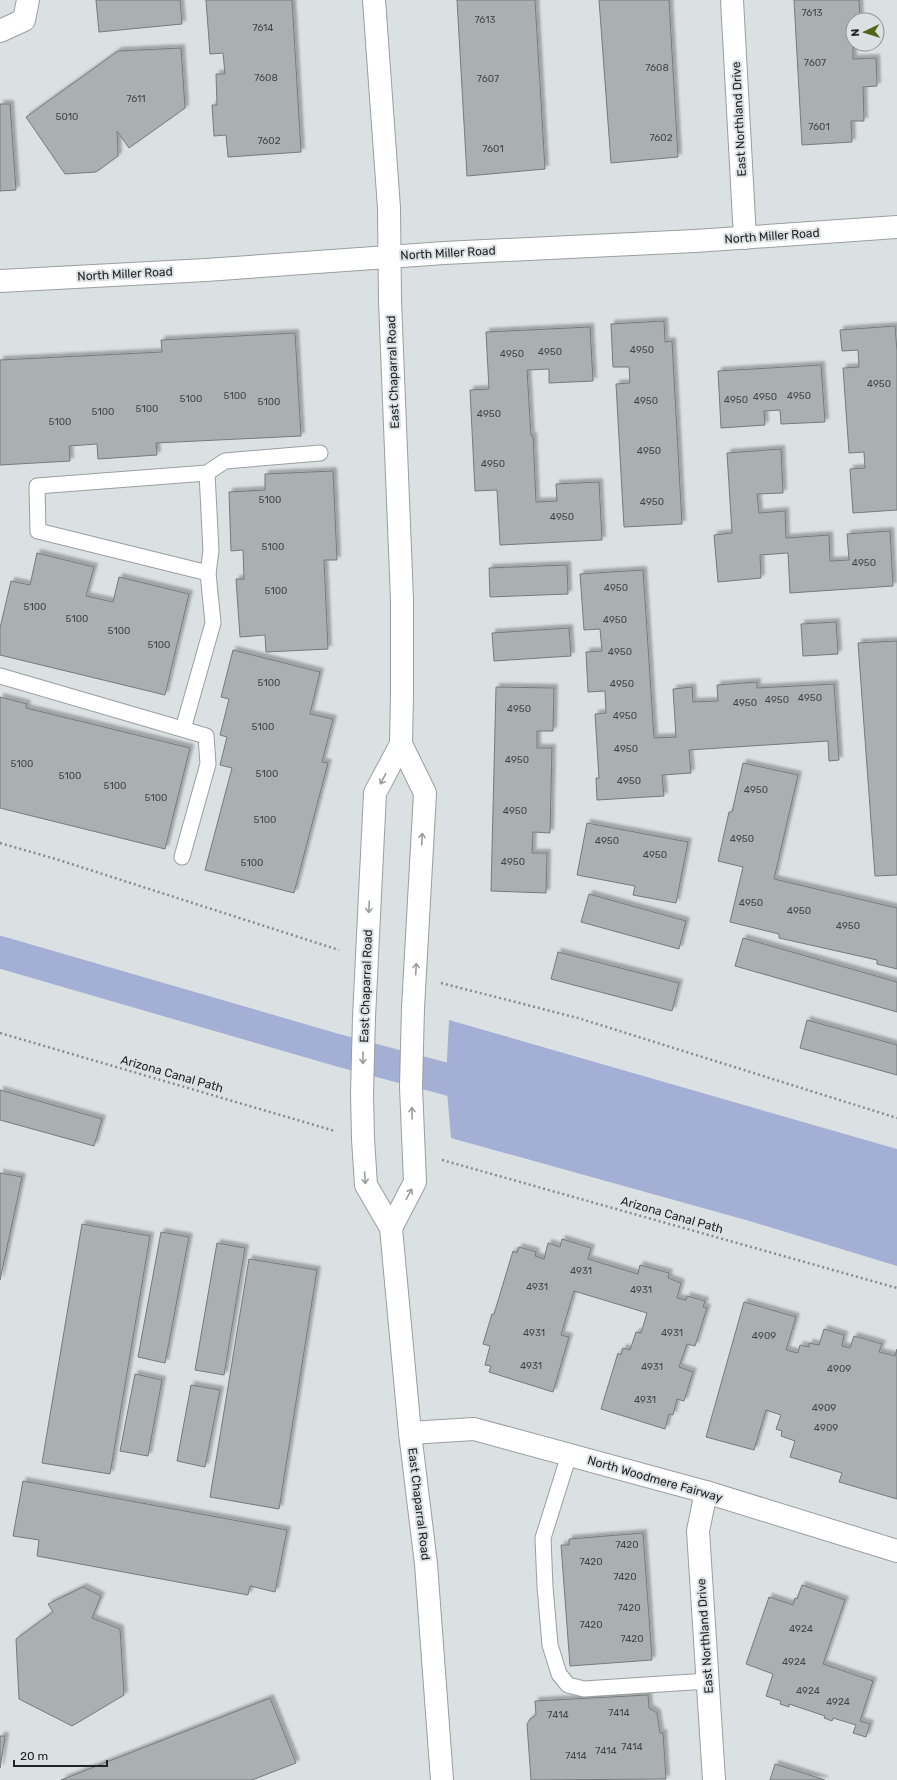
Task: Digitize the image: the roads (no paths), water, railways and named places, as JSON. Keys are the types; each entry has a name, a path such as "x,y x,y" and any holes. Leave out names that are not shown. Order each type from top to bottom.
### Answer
{"main road":[{"name":"East Chaparral Road","path":"374,0 389,208 389,257 402,600 401,744 425,793 413,1008 411,1087 415,1182 391,1228"},
{"name":"East Northland Drive","path":"732,0 744,238"},
{"path":"0,31 26,10"},
{"name":"North Miller Road","path":"0,281 206,270 389,257 744,238 897,227"},
{"name":"East Chaparral Road","path":"401,744 375,793 366,958 362,1094 363,1139 366,1184 391,1228 410,1433 426,1564 442,1780"},
{"name":"North Woodmere Fairway","path":"410,1433 474,1430 706,1492 897,1551"},
{"name":"East Northland Drive","path":"706,1492 698,1531 714,1780"}],"lane":[{"path":"208,573 38,531 37,486 207,473 225,460 320,453"},
{"path":"183,729 213,623 208,573 211,551 207,473"},
{"path":"0,676 206,736 208,764 182,857"},
{"path":"569,1455 543,1538 545,1587 550,1645 559,1674 568,1685 584,1689 708,1681"}],"water":[{"path":"449,1020 897,1149 897,1266 746,1220 451,1138 446,1079"}],"waterway":[{"path":"0,952 337,1050 488,1090"}]}
